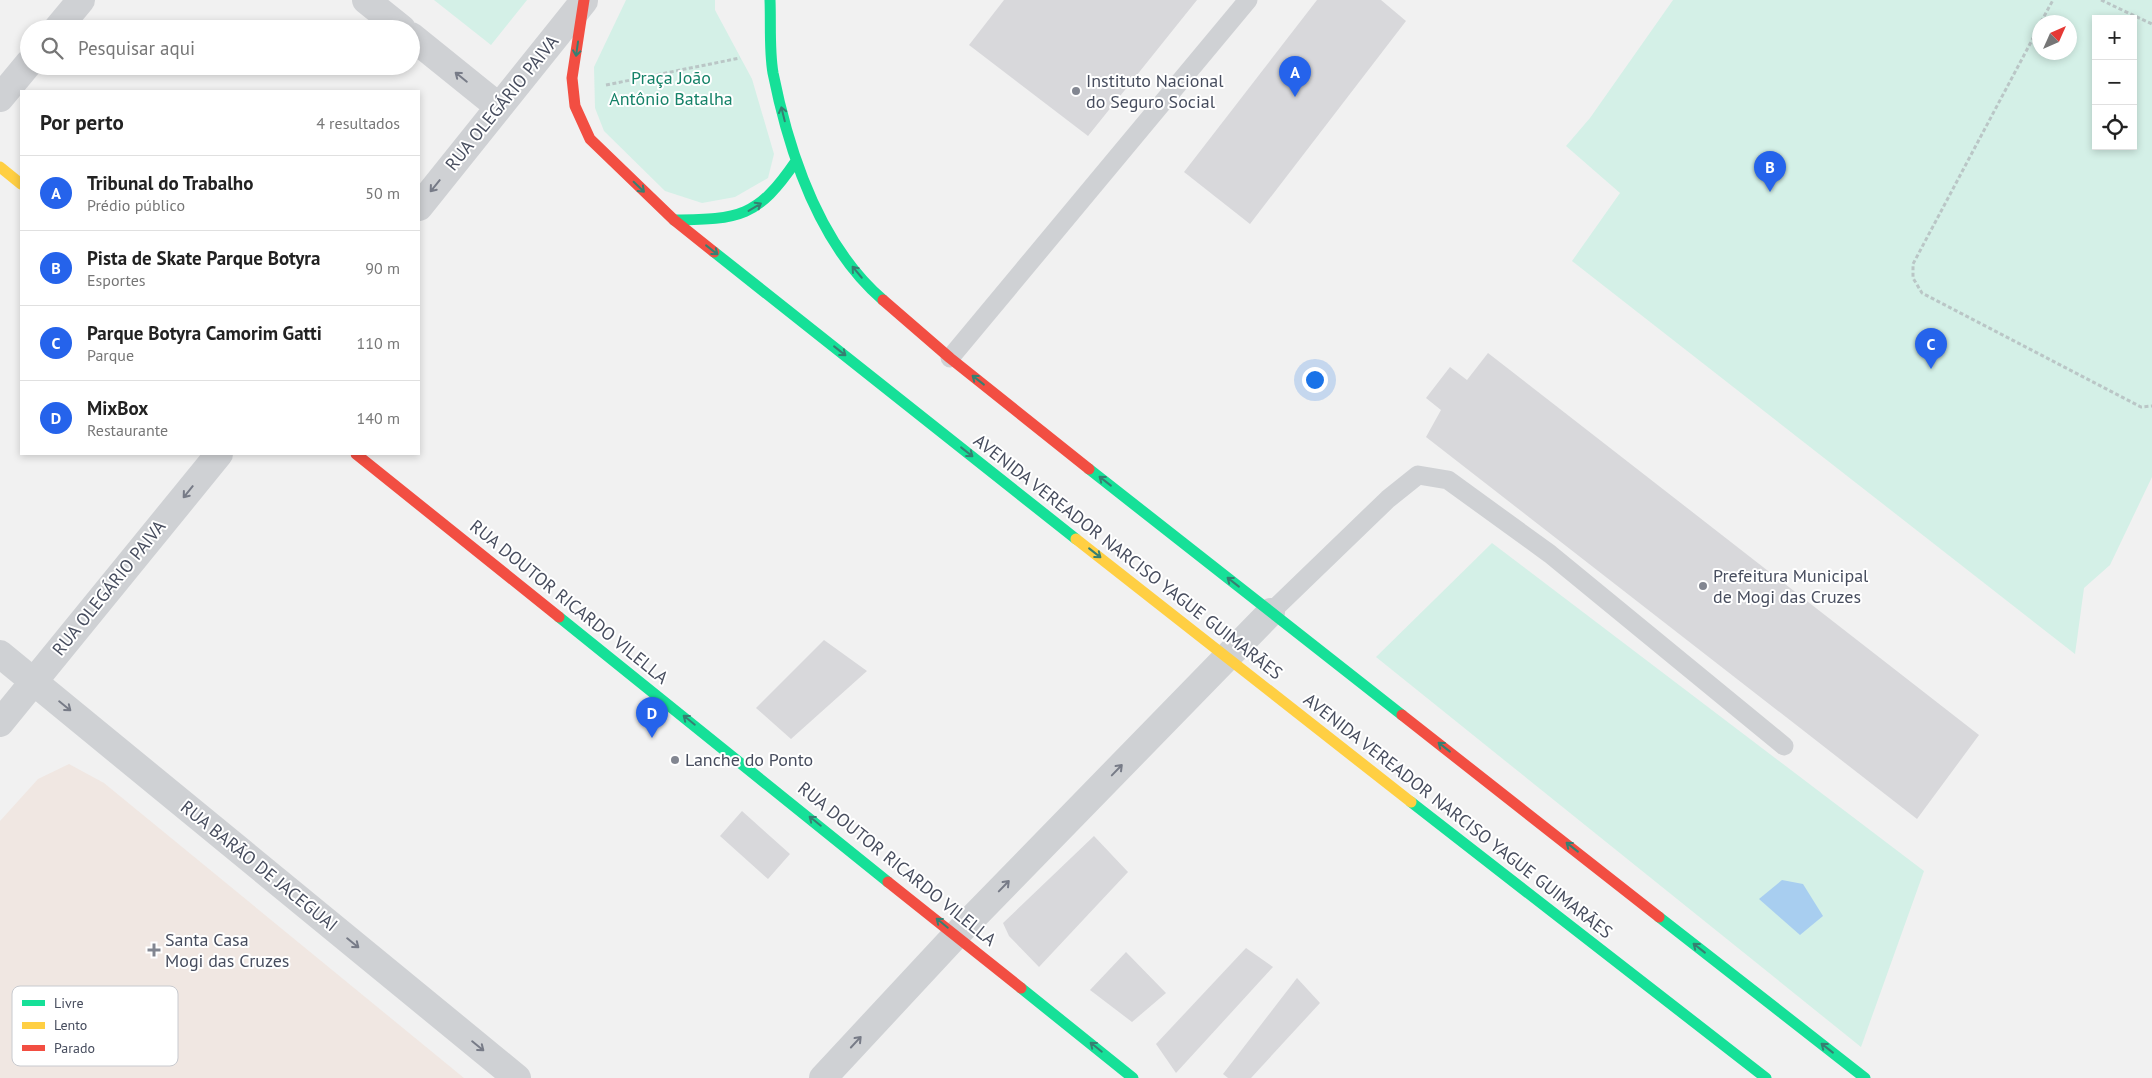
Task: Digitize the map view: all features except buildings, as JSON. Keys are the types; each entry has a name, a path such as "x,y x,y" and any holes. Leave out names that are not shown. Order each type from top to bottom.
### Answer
{"main road":[{"name":"AVENIDA VEREADOR NARCISO YAGUE GUIMARÃES","path":"584,0 572,78 576,106 590,139 674,220 1226,658 1766,1078"},
{"path":"770,0 773,71 796,161 815,206 836,247 872,291 950,358 1866,1078"},
{"path":"674,220 735,216 756,208 773,194 796,161"},
{"path":"0,167 20,183"},
{"name":"RUA DOUTOR RICARDO VILELLA","path":"357,455 957,934 1133,1078"}],"street":[{"path":"64,20 81,0"},
{"path":"366,0 391,20"},
{"name":"RUA OLEGÁRIO PAIVA","path":"420,206 584,0"},
{"path":"420,43 499,107"},
{"path":"0,98 20,74"},
{"name":"RUA OLEGÁRIO PAIVA","path":"0,723 218,455"},
{"path":"823,1078 957,934 1271,612"},
{"name":"RUA BARÃO DE JACEGUAI","path":"0,654 517,1078"}],"lane":[{"path":"950,358 1248,0"},
{"path":"1271,612 1388,499 1418,475 1448,480 1550,554 1784,746"}],"path":[{"path":"2045,15 2053,0"},
{"path":"2101,0 2152,24"},
{"path":"2032,39 1913,264 1913,278 1922,293 2141,406 2152,406"},
{"path":"574,91 772,52"}],"shaded area":[{"name":"Santa Casa Mogi das Cruzes","path":"69,764 104,783 464,1078 0,1078 0,821 38,779"}],"green space":[{"path":"434,0 527,0 491,45"},
{"name":"Praça João Antônio Batalha","path":"626,0 715,0 715,10 752,79 774,154 768,178 735,197 702,203 665,191 604,131 595,108 594,67"},
{"path":"1673,0 2152,0 2152,477 2110,565 2084,588 2075,654 1572,261 1620,193 1566,146 1590,118"},
{"path":"1492,543 1924,871 1861,1047 1376,657"}],"water":[{"path":"1782,880 1803,884 1823,916 1800,935 1759,899"}],"traffic: fast":[{"path":"770,0 773,73 788,134 798,165 824,225 841,253 861,278 883,300"},
{"path":"674,220 715,218 745,212 770,194 796,161"},
{"path":"714,252 1076,539"},
{"path":"1089,469 1402,715"},
{"path":"559,617 888,882"},
{"path":"1411,802 1766,1078"},
{"path":"1659,917 1865,1078"},
{"path":"1021,988 1133,1078"}],"traffic: slow":[{"path":"0,167 20,183"},
{"path":"1076,539 1411,802"}],"traffic: jam":[{"path":"584,0 572,78 575,106 590,139 674,220 714,252"},
{"path":"883,300 950,358 1089,469"},
{"path":"357,455 559,617"},
{"path":"1402,715 1659,917"},
{"path":"888,882 1021,988"}],"place":[{"name":"Instituto Nacional do Seguro Social","path":"1076,91"},
{"name":"Tribunal do Trabalho","path":"1295,97"},
{"name":"Pista de Skate Parque Botyra","path":"1770,192"},
{"name":"Parque Botyra Camorim Gatti","path":"1931,369"},
{"name":"Prefeitura Municipal de Mogi das Cruzes","path":"1703,586"},
{"name":"MixBox","path":"652,738"},
{"name":"Lanche do Ponto","path":"675,760"},
{"name":"Santa Casa Mogi das Cruzes","path":"154,950"}]}
